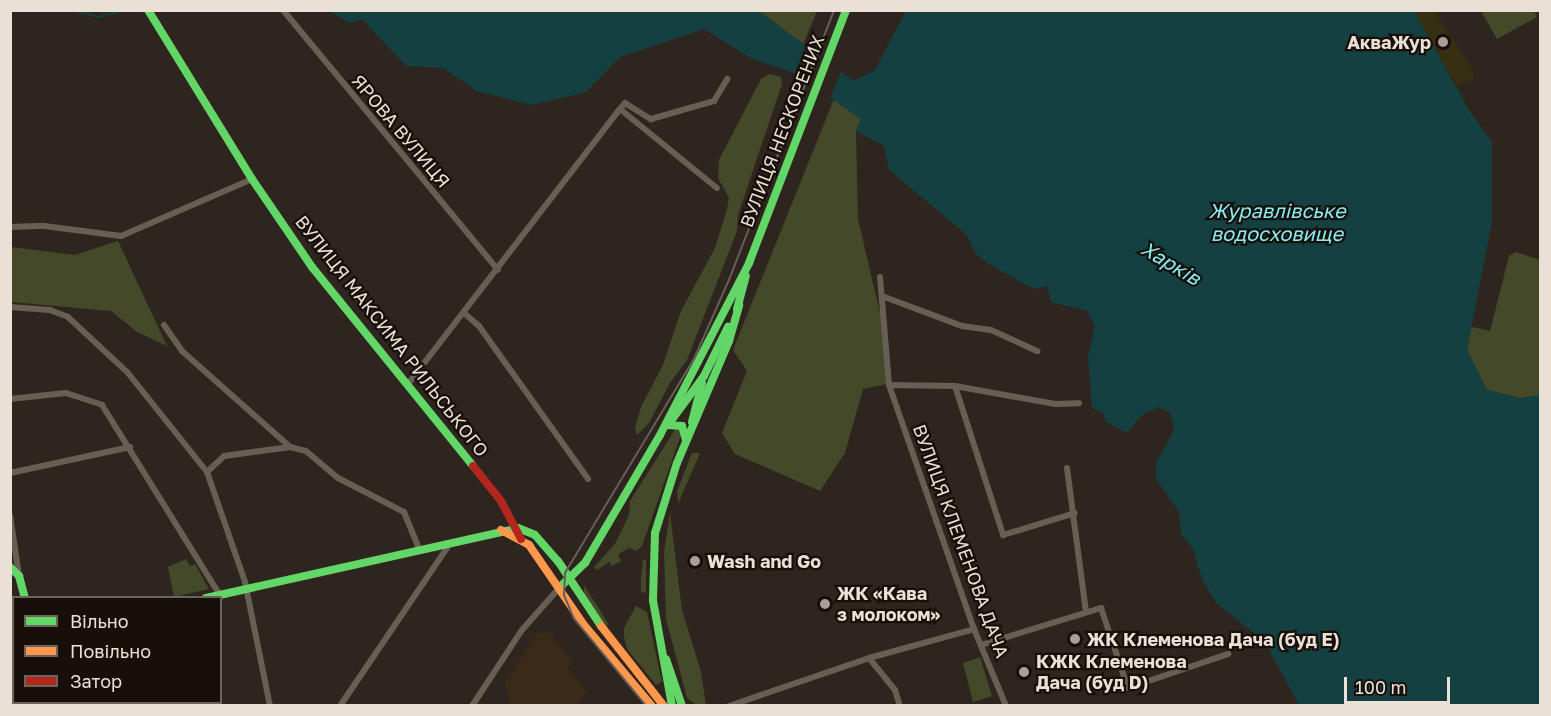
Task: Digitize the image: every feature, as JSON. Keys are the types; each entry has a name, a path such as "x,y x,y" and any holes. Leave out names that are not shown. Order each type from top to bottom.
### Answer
{"main road":[{"name":"ВУЛИЦЯ МАКСИМА РИЛЬСЬКОГО","path":"148,10 153,23 252,179 312,267 501,501 518,528 521,539 560,587 584,625 651,703"},
{"name":"ВУЛИЦЯ НЕСКОРЕНИХ","path":"560,587 585,563 661,433 749,263 846,10"},
{"name":"ВУЛИЦЯ НЕСКОРЕНИХ","path":"661,433 704,376 739,305 749,263"},
{"path":"672,705 657,628 652,574 655,533 729,301"},
{"path":"686,440 729,341 739,305"},
{"path":"668,425 682,426 686,440"},
{"name":"ВУЛИЦЯ МАКСИМА РИЛЬСЬКОГО","path":"518,528 538,538 664,705"},
{"path":"213,596 518,528"},
{"name":"ВУЛИЦЯ МАКСИМА РИЛЬСЬКОГО","path":"501,530 521,539"},
{"path":"10,567 19,576 25,596"},
{"path":"657,628 682,705"},
{"path":"650,687 658,688 666,682"}],"street":[{"name":"ЯРОВА ВУЛИЦЯ","path":"283,10 498,270"},
{"path":"408,384 625,103 651,119 714,101 727,79"},
{"path":"620,109 717,188"},
{"path":"10,227 44,226 121,236 252,179"},
{"name":"ВУЛИЦЯ КЛЕМЕНОВА ДАЧА","path":"880,277 889,386 975,629 1005,705"},
{"path":"882,296 962,326 991,330 1037,351"},
{"path":"10,308 50,310 68,317 128,373 207,472 223,510 247,589 270,705"},
{"path":"465,313 479,326 588,479"},
{"path":"164,325 182,351 290,447"},
{"path":"889,386 955,386 1055,404 1079,403"},
{"path":"955,386 1003,535 1075,513"},
{"path":"10,399 66,393 92,400 111,414 220,595"},
{"path":"10,473 130,447"},
{"path":"207,472 224,456 290,447 306,451 338,478 404,512 420,551"},
{"path":"1067,468 1080,552 1078,570 1086,612"},
{"path":"10,515 19,576"},
{"path":"340,705 449,545"},
{"path":"472,705 522,630 560,587"},
{"path":"981,645 1101,608 1125,684 1132,689 1228,654"},
{"path":"729,705 869,658 975,629"},
{"path":"869,658 895,690 900,705"}],"shaded area":[{"path":"548,632 572,661 567,668 586,692 577,705 511,705 505,683 537,633"}],"green space":[{"path":"759,11 817,11 803,45"},
{"path":"1481,11 1534,11 1537,17 1497,39"},
{"path":"769,74 781,77 782,84 738,215 737,231 687,360 670,383 649,423 637,435 635,428 641,407 663,365 681,311 715,248 727,209 729,198 718,178 719,160 761,79"},
{"path":"834,99 861,119 856,131 858,219 883,326 887,384 863,389 845,453 820,491 735,454 722,433 747,371 733,350"},
{"path":"118,241 167,346 137,332 111,311 11,302 11,247 75,255"},
{"path":"1516,252 1540,260 1540,395 1520,398 1487,390 1467,350 1468,326 1490,331 1509,256"},
{"path":"676,428 682,432 642,546 636,551 629,548 618,554 621,561 612,566 609,562 597,570 594,567 615,544 629,515 630,501"},
{"path":"692,453 700,453 678,504 677,491"},
{"path":"670,513 682,610 701,672 706,705 697,705 687,698 666,619 664,552"},
{"path":"186,559 190,566 195,564 209,589 174,596 168,567"},
{"path":"646,559 646,593 641,592 641,577 643,560"},
{"path":"584,585 608,623 607,627 584,596"},
{"path":"636,606 647,612 662,682 656,685 627,649 624,628"},
{"path":"980,657 992,696 973,702 963,663"}],"sand":[{"name":"АкваЖур","path":"1414,11 1434,11 1472,68 1474,79 1457,86"}],"water":[{"name":"Журавлівське водосховище","path":"329,11 759,11 854,81 875,70 906,11 1414,11 1469,110 1492,142 1492,222 1467,350 1487,390 1520,398 1540,395 1540,705 1299,705 1264,641 1216,603 1202,579 1193,549 1181,533 1179,512 1156,479 1156,463 1174,430 1170,413 1159,407 1142,415 1127,433 1106,422 1103,413 1092,408 1088,356 1095,326 1087,311 1051,302 1047,286 1034,289 990,265 975,253 967,235 889,170 884,146 856,131 861,119 794,73 752,59 704,29 620,57 586,92 532,105 477,91 443,68 406,66 362,19 350,23"}],"pier":[{"path":"806,44 842,69 830,99 794,76"}],"waterway":[{"path":"72,10 99,17 125,10"},
{"path":"136,10 145,12"}],"tram line":[{"path":"646,706 574,619 564,595 565,573 694,359 729,280 834,10"}],"traffic: fast":[{"path":"148,10 252,179 312,267 473,466"},
{"path":"560,587 585,563 660,435 749,263 846,10"},
{"path":"737,309 746,276"},
{"path":"672,706 653,600 655,533 677,463 729,341 739,305"},
{"path":"668,425 704,376 728,327"},
{"path":"692,422 702,383"},
{"path":"668,425 682,426 686,440"},
{"path":"215,596 518,528 535,535 558,561 601,626"},
{"path":"10,567 19,576 24,596"},
{"path":"666,659 682,706"}],"traffic: slow":[{"path":"501,530 529,545 584,625 652,706"},
{"path":"601,626 664,706"}],"traffic: jam":[{"path":"473,466 501,501 521,539"}],"place":[{"name":"АкваЖур","path":"1443,42"},
{"name":"Wash and Go","path":"695,561"},
{"name":"ЖК «Кава з молоком»","path":"825,604"},
{"name":"ЖК Клеменова Дача (буд Е)","path":"1075,639"},
{"name":"КЖК Клеменова Дача (буд D)","path":"1024,672"}],"water label":[{"name":"Харків","path":"1171,263"}]}
